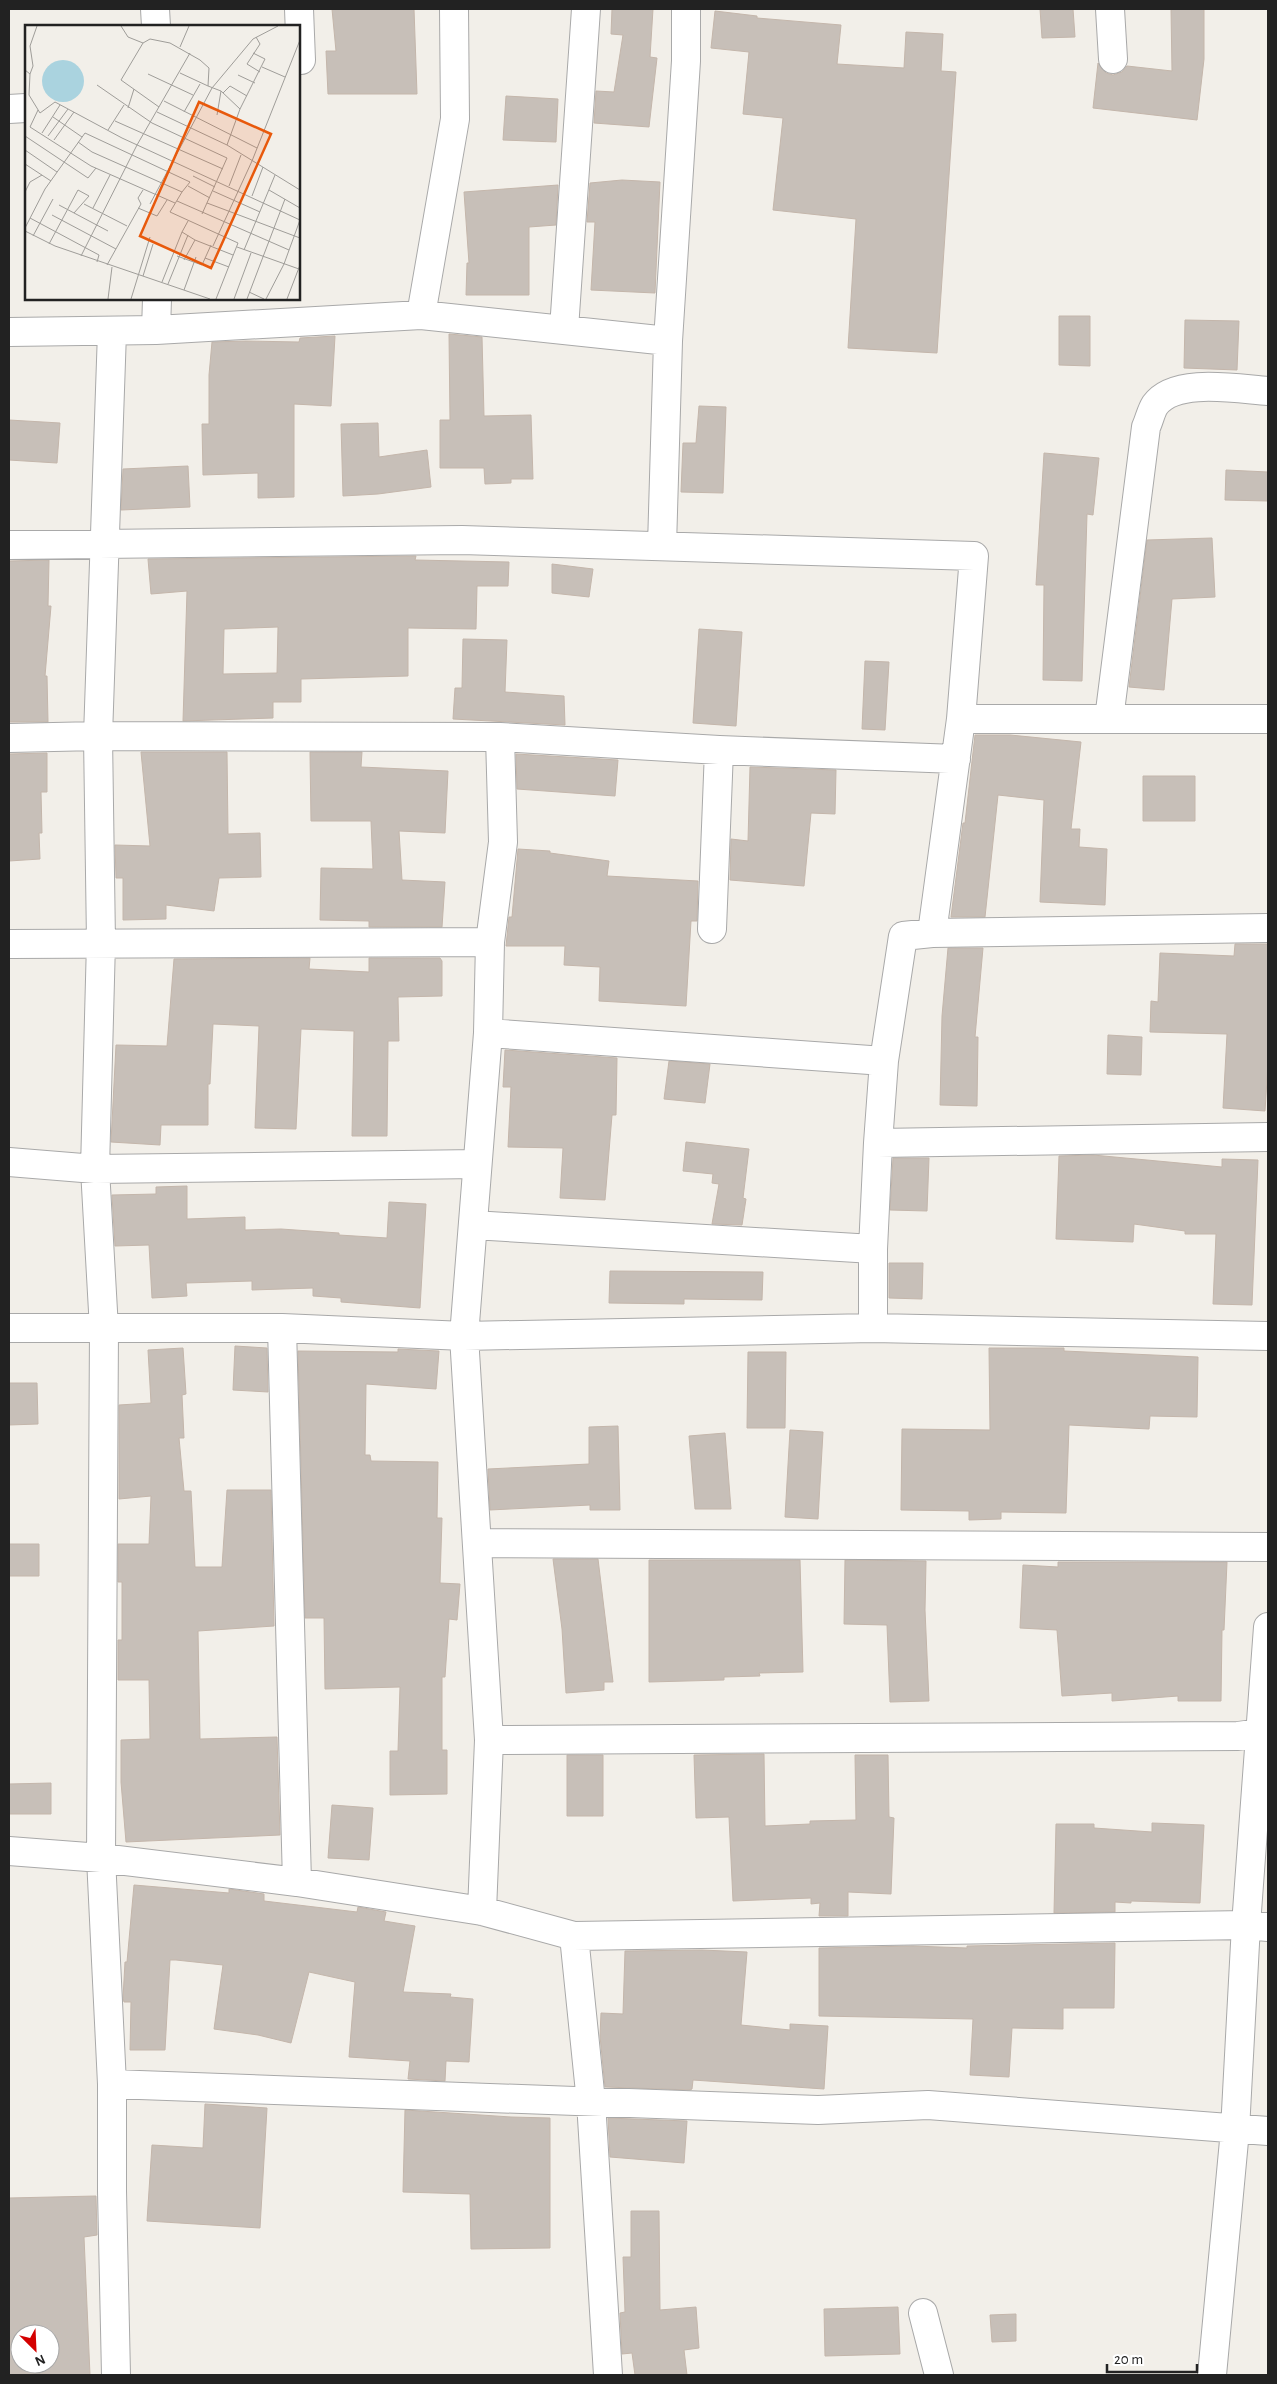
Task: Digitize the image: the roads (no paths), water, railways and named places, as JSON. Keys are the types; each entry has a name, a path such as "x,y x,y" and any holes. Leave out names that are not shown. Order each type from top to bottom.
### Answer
{"street":[{"path":"155,9 156,25"},
{"path":"299,9 300,25"},
{"path":"421,315 455,119 454,9"},
{"path":"564,329 586,9"},
{"path":"662,546 668,342 686,60 686,9"},
{"path":"1110,9 1113,59"},
{"path":"300,34 301,60"},
{"path":"9,109 25,108"},
{"path":"156,330 157,300"},
{"path":"9,332 112,332 421,315 564,329 668,342"},
{"path":"112,332 98,736 101,942 95,1170 104,1329 101,1858 112,2084 116,2375"},
{"path":"1109,719 1146,427 1155,405 1173,392 1196,387 1268,391"},
{"path":"9,545 462,540 974,556 961,719 932,933"},
{"path":"961,719 1268,719"},
{"path":"9,738 98,736 500,737 719,750 956,759"},
{"path":"482,1911 489,1740 464,1336 488,1033 490,942 503,842 500,737"},
{"path":"712,929 719,750"},
{"path":"873,1328 873,1249 884,1061 903,936 932,933 1268,928"},
{"path":"9,944 101,942 490,942"},
{"path":"488,1033 884,1061"},
{"path":"878,1143 1268,1136"},
{"path":"9,1162 95,1170 477,1164"},
{"path":"473,1225 873,1249"},
{"path":"9,1328 282,1328 464,1336 873,1328 1268,1336"},
{"path":"282,1328 297,1882"},
{"path":"478,1542 1268,1547"},
{"path":"1212,2375 1234,2130 1257,1926 1268,1627"},
{"path":"489,1740 1228,1736 1265,1731"},
{"path":"9,1851 101,1858 297,1882 482,1911 574,1936 1257,1926"},
{"path":"574,1936 591,2102 608,2375"},
{"path":"112,2084 818,2110 928,2105 1234,2130 1268,2131"},
{"path":"923,2313 939,2375"}]}
